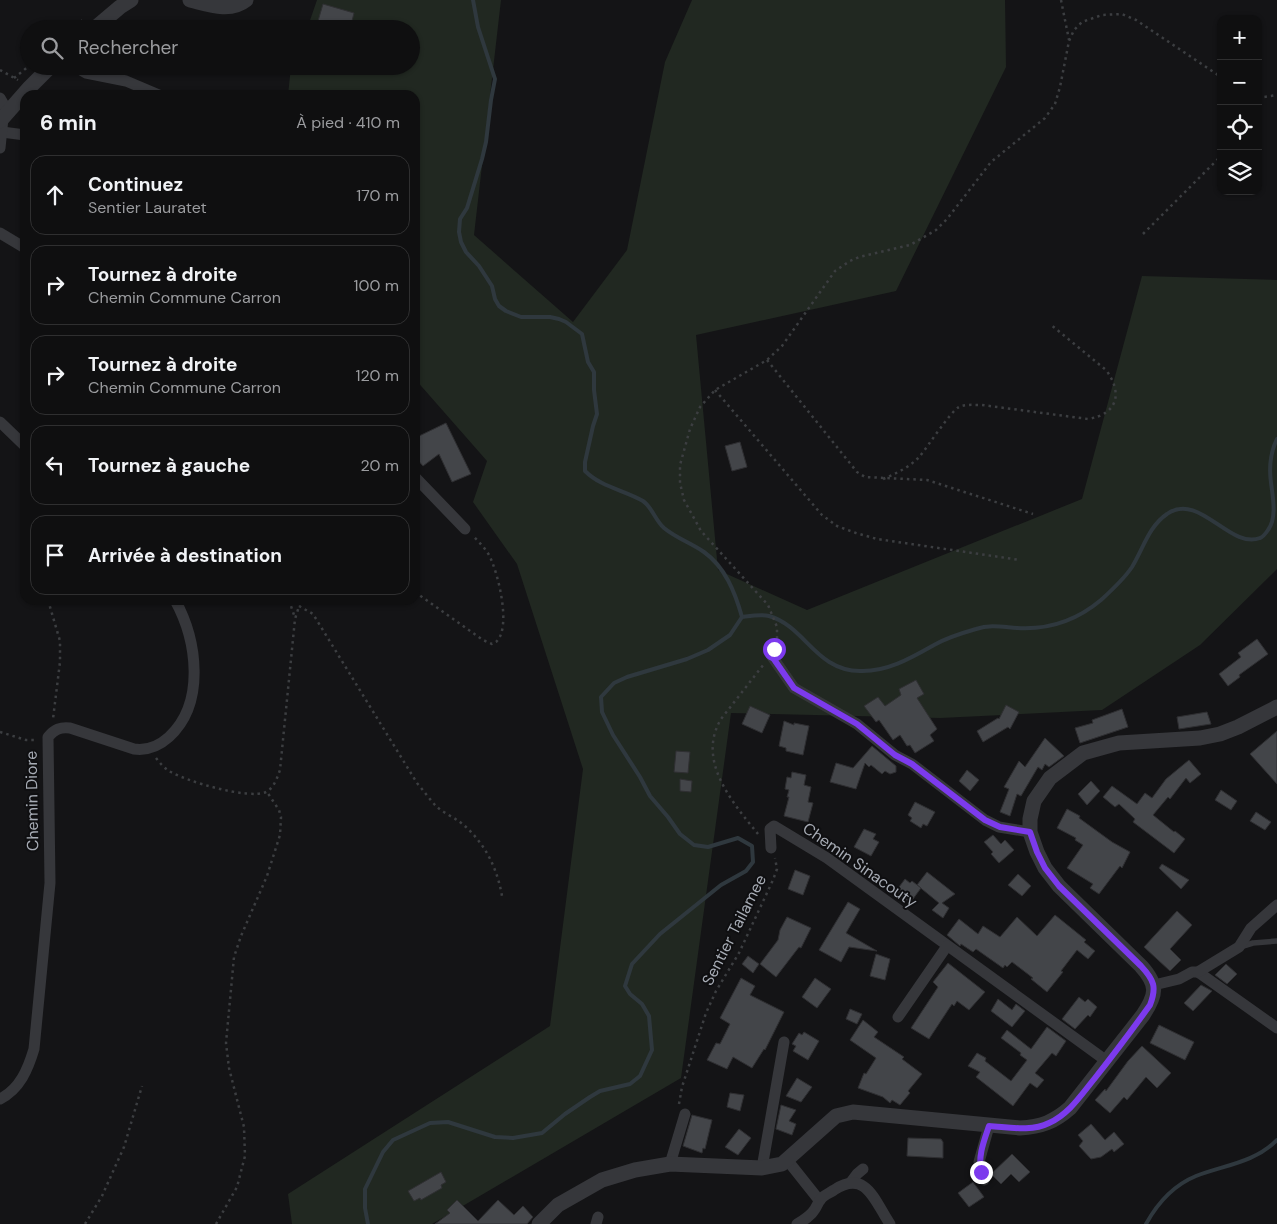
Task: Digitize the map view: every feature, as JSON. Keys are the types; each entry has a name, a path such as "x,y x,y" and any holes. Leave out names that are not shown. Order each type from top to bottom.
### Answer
{"street":[{"path":"105,20 131,0"},
{"path":"190,0 226,7 235,6 246,0"},
{"path":"28,90 42,75"},
{"path":"96,75 126,81 147,90"},
{"path":"0,98 3,121 0,148"},
{"path":"3,121 20,100"},
{"path":"3,121 20,132"},
{"path":"0,233 20,245"},
{"path":"0,422 20,441"},
{"path":"420,482 465,529"},
{"path":"148,749 163,742 175,732 190,704 193,690 190,637 178,605"},
{"path":"771,655 794,688 857,724 895,755 912,764 985,820 1000,827 1030,832"},
{"path":"539,1224 558,1205 602,1180 635,1170 670,1164 762,1168 776,1166 788,1161 836,1116 853,1112 1020,1128 1048,1124 1070,1108 1108,1062 1150,1005 1154,994 1154,985 1150,976 1141,966 1059,886 1045,868 1030,832 1030,819 1034,800 1050,778 1082,753 1119,743 1200,738 1220,734 1277,707"},
{"name":"Chemin Diore","path":"0,1099 15,1088 28,1069 34,1049 50,883 51,734 62,728 70,728 134,749 148,749"},
{"name":"Chemin Sinacouty","path":"771,848 770,829 774,826 827,858 1108,1062"},
{"path":"1154,985 1179,980 1192,972 1198,972 1239,947 1251,928 1277,905"},
{"path":"898,1017 947,946"},
{"path":"1198,972 1277,1028"},
{"path":"762,1168 784,1042"},
{"path":"670,1164 682,1112"},
{"path":"984,1180 979,1162 989,1126"},
{"path":"788,1161 819,1200"},
{"path":"851,1182 864,1169"},
{"path":"797,1224 806,1219 815,1209 819,1200 844,1184 851,1182 866,1187 890,1224"}],"lane":[{"path":"1239,947 1253,943 1277,941"}],"path":[{"path":"1061,0 1069,41"},
{"path":"771,655 777,639 777,627 768,606 701,531 684,500 680,483 680,465 690,429 700,407 715,390 767,360 782,346 835,271 858,258 910,245 936,230 947,219 991,162 1045,118 1055,104 1069,41 1074,30 1082,22 1102,16 1122,14 1136,20 1217,74"},
{"path":"0,70 30,87"},
{"path":"14,78 20,73"},
{"path":"1262,98 1276,96 1277,101"},
{"path":"1142,234 1217,160"},
{"path":"883,479 905,468 919,456 952,412 959,407 971,404 982,405 1088,419 1100,417 1111,409 1116,397 1115,385 1106,370 1050,324"},
{"path":"767,360 857,472 865,477 927,480 1033,514"},
{"path":"715,390 822,515 837,526 856,533 901,543 1020,560"},
{"path":"420,596 487,643 492,644 500,639 503,622 499,585 495,571 489,555 465,529"},
{"path":"0,732 26,740 35,740 51,734 60,662 60,641 49,605"},
{"path":"291,605 295,619"},
{"path":"148,749 167,770 204,786 250,794 267,792 276,782 280,770 295,619 299,606 313,614 417,783 436,806 466,828 484,849 496,872 502,896"},
{"name":"Sentier Tailamee","path":"682,1112 682,1086 706,1013 716,991 752,927 777,869 776,858 771,848 730,799 719,777 713,749 715,728 771,655"},
{"path":"216,1224 238,1187 245,1156 244,1127 229,1068 226,1043 234,957 267,876 280,835 281,817 279,810 267,792"},
{"path":"85,1224 102,1196 124,1147 142,1086"}],"shaded area":[{"path":"317,0 501,0 474,235 573,322 627,250 665,62 692,0 1005,0 1006,67 896,291 696,335 718,570 807,610 1082,499 1142,276 1277,280 1277,569 1200,645 1102,710 940,718 731,713 681,1078 432,1224 292,1224 288,1194 550,1026 583,769 517,564 473,502 487,461 420,385 420,90 289,90 290,75 420,75 420,20 310,20"}],"building":[{"path":"323,4 354,13 352,20 318,20"},
{"path":"446,423 471,474 452,482 439,454 423,466 420,463 420,436"},
{"path":"740,442 747,467 732,471 725,446"},
{"path":"1257,639 1268,654 1239,675 1240,677 1228,686 1219,674 1241,657 1238,653"},
{"path":"916,680 924,694 917,698 937,729 930,735 934,741 915,753 910,745 907,746 900,735 893,740 879,720 876,722 864,706 878,697 885,706 901,695 899,689"},
{"path":"1006,705 1019,712 1010,729 1008,727 983,742 977,731 999,719"},
{"path":"750,706 770,715 762,733 742,724"},
{"path":"1122,709 1128,727 1080,743 1075,728 1093,723 1092,720"},
{"path":"1207,712 1211,724 1179,729 1177,717"},
{"path":"784,721 794,725 794,723 809,726 803,755 786,751 786,748 779,746"},
{"path":"1277,731 1277,784 1250,754"},
{"path":"1045,738 1064,756 1049,767 1045,764 1042,770 1038,767 1021,796 1017,794 1010,816 1000,812 1009,789 1004,787 1019,761 1025,767"},
{"path":"872,746 896,766 896,772 890,774 885,771 882,774 871,765 869,767 865,763 856,789 830,782 836,763 853,768"},
{"path":"676,751 690,752 688,773 674,772"},
{"path":"1189,760 1201,774 1190,783 1186,778 1170,799 1168,797 1153,815 1185,839 1174,853 1133,822 1135,819 1119,804 1115,807 1103,797 1112,786 1137,804 1145,793 1152,798 1166,779"},
{"path":"967,770 979,780 970,791 959,781"},
{"path":"792,772 806,775 804,785 811,787 808,802 813,803 808,822 784,816 789,797 787,797 789,790 785,789 787,777 791,778"},
{"path":"680,779 692,781 691,792 680,791"},
{"path":"1091,781 1100,791 1087,805 1078,794"},
{"path":"1221,790 1237,801 1231,810 1215,800"},
{"path":"915,802 935,812 927,826 923,824 921,828 910,821 912,818 908,815"},
{"path":"1067,809 1080,816 1079,818 1112,842 1130,852 1122,868 1120,866 1099,894 1090,888 1093,884 1067,868 1083,845 1075,840 1076,838 1057,828"},
{"path":"1256,812 1271,822 1265,830 1250,821"},
{"path":"864,829 876,834 873,839 879,842 871,856 854,847"},
{"path":"993,835 1001,844 1005,840 1014,850 999,863 991,854 993,852 984,842"},
{"path":"1162,864 1189,880 1181,889 1159,868"},
{"path":"795,870 810,876 803,895 788,889"},
{"path":"927,872 955,894 942,903 949,908 943,918 932,910 939,903 917,885"},
{"path":"1018,874 1031,886 1022,896 1008,885"},
{"path":"905,879 910,883 912,881 921,888 910,903 896,891"},
{"path":"848,902 860,909 846,933 877,951 849,947 841,962 819,950"},
{"path":"1177,911 1192,925 1170,949 1181,960 1170,971 1144,947"},
{"path":"1055,915 1086,940 1084,942 1095,951 1088,959 1077,950 1047,992 1031,979 1033,978 1012,962 1003,968 976,949 973,952 961,944 960,946 947,935 959,919 978,934 983,926 1000,937 1017,917 1037,936"},
{"path":"787,917 811,928 801,948 799,947 776,977 760,964 778,940 780,930"},
{"path":"876,954 890,959 885,980 870,976"},
{"path":"748,956 759,964 753,973 742,964"},
{"path":"948,963 985,992 969,1010 957,1001 954,1006 952,1004 929,1039 911,1028 938,987 933,982"},
{"path":"1226,964 1237,974 1227,984 1215,975"},
{"path":"741,978 755,986 750,995 784,1012 765,1050 752,1068 733,1057 727,1069 707,1060 716,1043 720,1044 730,1024 720,1018"},
{"path":"815,978 831,989 817,1008 802,997"},
{"path":"1201,985 1212,991 1193,1011 1184,1003"},
{"path":"1079,997 1085,1002 1088,999 1097,1007 1090,1017 1088,1015 1075,1029 1062,1019"},
{"path":"998,999 1012,1010 1016,1004 1025,1011 1012,1027 991,1011"},
{"path":"850,1009 862,1014 857,1024 846,1019"},
{"path":"863,1020 878,1032 874,1037 904,1057 902,1059 922,1074 908,1091 910,1093 900,1105 892,1100 890,1103 883,1097 858,1088 864,1073 866,1074 876,1058 850,1040"},
{"path":"1159,1025 1194,1042 1185,1060 1150,1043"},
{"path":"1047,1027 1066,1041 1056,1056 1052,1053 1035,1073 1044,1080 1037,1088 1030,1083 1013,1106 976,1077 980,1072 968,1066 977,1053 986,1058 985,1061 1011,1081 1027,1060 1001,1038 1007,1030 1031,1049"},
{"path":"804,1032 819,1041 808,1060 793,1051 796,1046 792,1044 799,1033 802,1035"},
{"path":"1142,1046 1171,1073 1157,1088 1146,1077 1127,1100 1124,1097 1110,1113 1095,1100 1105,1089 1106,1091 1128,1061"},
{"path":"797,1078 812,1087 801,1102 786,1096"},
{"path":"730,1093 744,1095 740,1111 727,1107"},
{"path":"781,1105 796,1110 789,1121 796,1124 792,1135 776,1129"},
{"path":"692,1115 712,1120 705,1149 703,1148 702,1153 683,1146"},
{"path":"1091,1124 1105,1140 1114,1132 1124,1144 1114,1152 1112,1149 1101,1157 1091,1159 1079,1146 1083,1141 1078,1135"},
{"path":"739,1129 751,1138 738,1155 725,1147"},
{"path":"908,1138 941,1139 943,1142 943,1158 907,1156"},
{"path":"1012,1154 1030,1172 1019,1182 1011,1174 1001,1184 991,1174"},
{"path":"441,1172 446,1182 441,1185 442,1188 421,1200 420,1198 414,1201 408,1191"},
{"path":"973,1182 984,1197 969,1207 958,1193"},
{"path":"457,1200 478,1221 498,1200 514,1215 523,1206 533,1217 527,1224 435,1224 450,1213 447,1210"}],"waterway":[{"path":"368,1224 365,1208 365,1189 383,1152 393,1140 430,1123 448,1122 495,1137 513,1138 542,1133 565,1114 600,1091 630,1084 640,1076 652,1050 649,1016 642,1004 630,994 625,986 632,964 660,934 721,885 746,871 753,862 752,846 738,838 708,847 694,845 680,834 650,796 613,735 602,712 601,697 614,683 627,677 687,659 708,650 730,635 742,617 728,581 711,558 664,528 643,501 605,485 585,471 585,462 597,414 594,372 588,362 582,334 559,319 550,317 521,317 499,306 492,286 479,266 466,252 461,242 459,232 460,219 467,208 482,159 495,79 478,27 473,0"},
{"path":"742,617 766,615 781,621 832,664 845,669 860,671 889,667 944,640 981,627 1029,628 1062,623 1082,614 1118,584 1132,567 1155,525 1167,514 1179,509 1191,510 1203,515 1237,536 1249,539 1262,537 1273,520 1274,508 1270,466 1271,455 1277,439"},
{"path":"1146,1224 1155,1209 1180,1184 1196,1176 1249,1159 1268,1148 1277,1140"}],"route":[{"path":"774,649 771,655 794,688 857,724 895,755 912,764 985,820 1000,827 1030,832 1045,868 1059,886 1141,966 1150,976 1154,985 1154,994 1150,1005 1108,1062 1070,1108 1060,1117 1048,1124 1035,1127 989,1126 979,1162 981,1172"}]}
